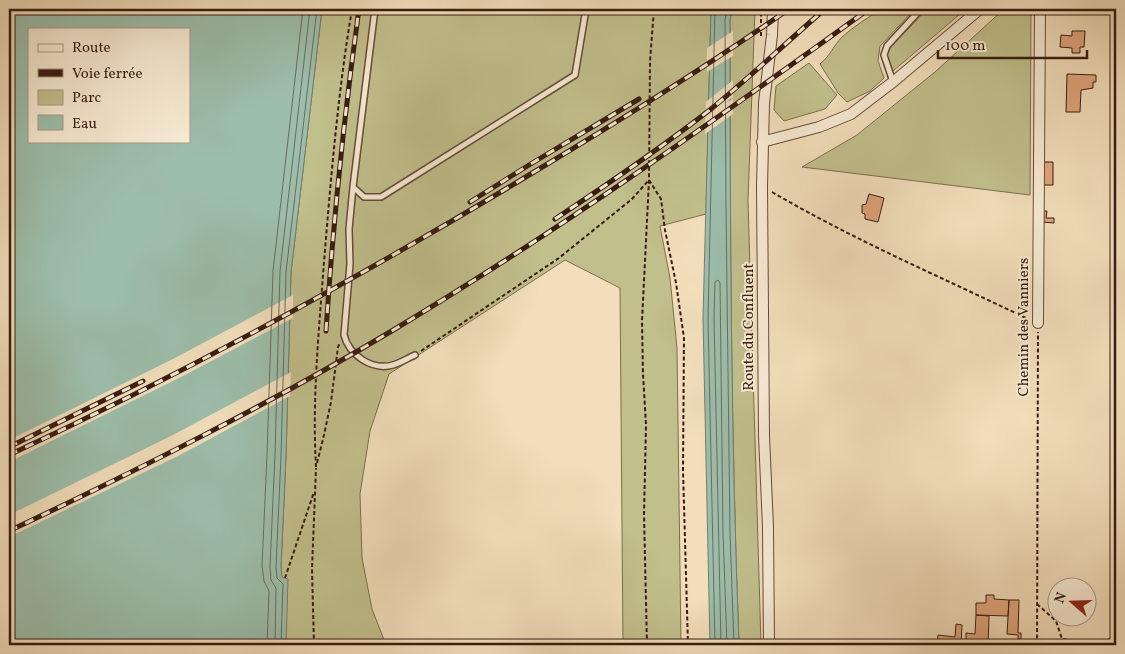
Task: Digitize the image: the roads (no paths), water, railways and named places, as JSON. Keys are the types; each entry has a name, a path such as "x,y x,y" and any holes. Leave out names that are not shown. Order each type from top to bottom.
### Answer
{"street":[{"name":"Route du Confluent","path":"770,645 764,436 762,142 773,9"},
{"path":"762,142 819,127 851,114 893,82 980,9"},
{"name":"Chemin des Vanniers","path":"1038,323 1040,9"}],"lane":[{"path":"375,9 349,228 350,264 344,335 347,345 360,359 375,366 392,366 415,355"},
{"path":"353,187 364,197 381,197 575,75 586,9"},
{"path":"893,82 884,54 887,46 921,9"}],"water":[{"path":"9,9 322,9 291,272 281,567 282,577 288,579 286,645 9,645"},
{"path":"711,9 732,9 730,20 731,333 739,645 710,645 703,318"}],"railway":[{"path":"326,331 339,170 359,9"},
{"path":"9,455 209,356 406,248 631,113 789,9"},
{"path":"555,219 634,166 711,109 825,9"},
{"path":"9,531 107,484 252,410 348,357 456,292 635,174 869,9"},
{"path":"470,202 639,99"},
{"path":"9,447 143,381"}]}
